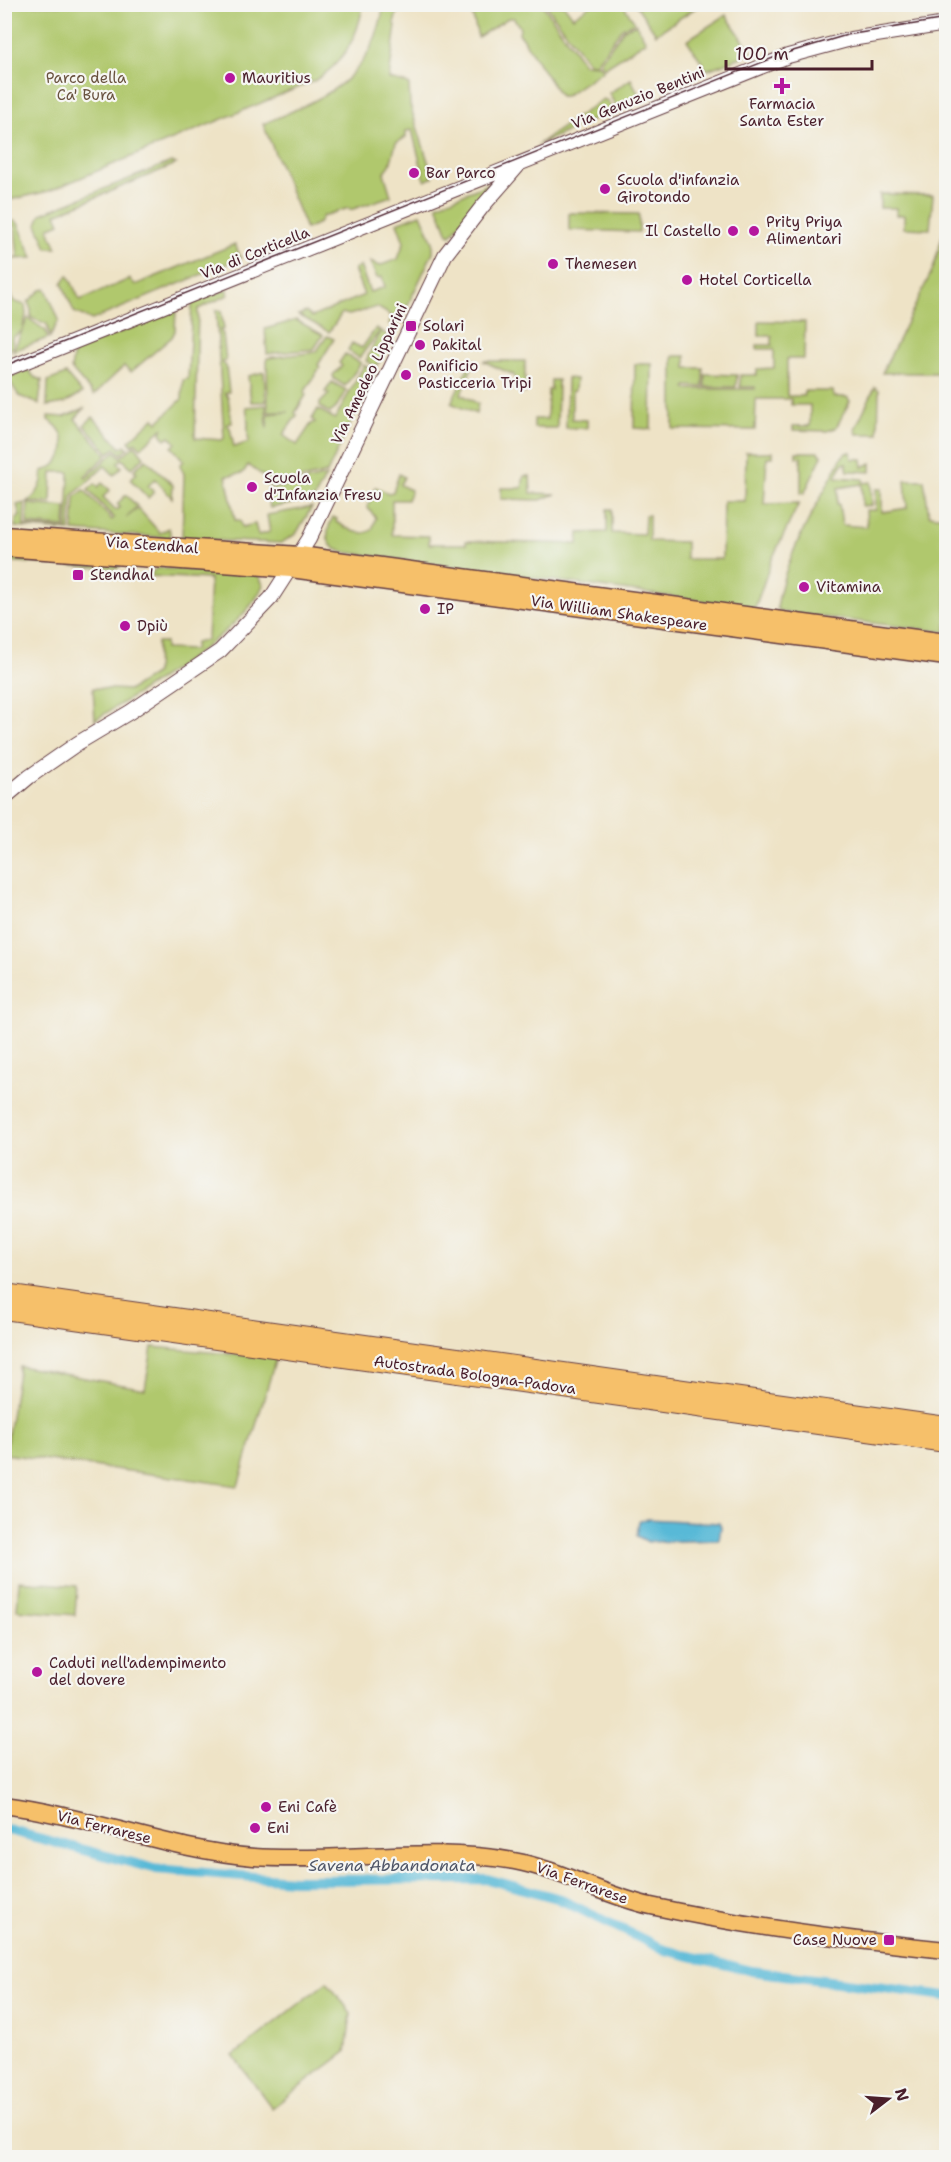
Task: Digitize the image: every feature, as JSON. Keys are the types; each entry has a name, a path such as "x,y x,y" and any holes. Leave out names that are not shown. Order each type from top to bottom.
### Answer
{"highway":[{"name":"Autostrada Bologna-Padova","path":"4,1294 946,1427"},
{"name":"Autostrada Bologna-Padova","path":"4,1309 946,1442"}],"main road":[{"name":"Via Stendhal","path":"4,535 296,562"},
{"name":"Via Stendhal","path":"4,548 296,562"},
{"name":"Via William Shakespeare","path":"296,562 946,642"},
{"name":"Via William Shakespeare","path":"296,562 946,657"},
{"name":"Via Ferrarese","path":"4,1805 216,1852 307,1858 449,1853 535,1865 651,1906 867,1942 946,1950"}],"street":[{"name":"Via Genuzio Bentini","path":"518,165 796,54 851,39 946,24"},
{"name":"Via di Corticella","path":"4,370 518,165"},
{"name":"Via Amedeo Lipparini","path":"4,798 58,756 220,651 257,614 296,562 445,255 518,165"}],"green space":[{"path":"384,4 399,5 394,24 396,25 389,79 409,84 410,105 433,177 425,181 412,130 406,131 406,137 396,143 390,165 384,173 391,196 350,210 349,208 323,216 319,223 306,229 263,124 307,104 343,82 369,51 378,30"},
{"name":"Parco della Ca' Bura","path":"4,5 363,5 361,17 348,49 333,66 314,81 49,191 5,201"},
{"path":"470,5 543,5 584,64 599,65 603,70 565,96 560,96 519,33 520,28 514,18 508,18 478,37"},
{"path":"546,5 564,5 573,17 591,5 623,5 635,22 622,28 596,63 589,64"},
{"path":"636,5 700,5 656,34"},
{"path":"726,15 752,53 707,70 687,40"},
{"path":"636,24 646,41 604,68 600,62 624,29"},
{"path":"631,79 640,97 616,107 609,93"},
{"path":"603,99 608,101 612,111 537,145"},
{"path":"171,162 176,164 56,214 60,223 48,228 57,248 47,248 37,224 41,214"},
{"path":"493,182 451,235 448,234 437,205"},
{"path":"880,194 933,195 930,229 904,228 904,215 896,215 896,208 880,208"},
{"path":"569,213 639,214 639,232 569,230"},
{"path":"421,214 433,242 433,252 397,328 389,324 392,316 377,307 349,315 342,313 329,332 298,315 306,312 312,317 364,295 354,269 360,266 370,292 385,287 382,277 377,278 370,262 379,266 398,259 404,242 397,223"},
{"path":"5,222 18,223 33,258 11,259 18,257 15,226 5,227"},
{"path":"946,223 946,373 882,373 933,269"},
{"path":"235,244 241,258 92,320 74,312 62,283 68,275 80,300 130,279 135,285"},
{"path":"46,289 59,320 50,337 47,324 31,318 28,302 41,290"},
{"path":"228,289 228,295 198,309 195,438 222,440 224,438 216,310 221,311 224,329 220,330 223,334 226,361 222,362 226,366 229,392 225,393 228,397 232,423 227,424 234,447 249,442 246,407 266,405 267,429 268,414 289,412 268,412 267,358 316,352 327,336 334,339 304,393 306,395 295,413 297,415 283,435 297,445 311,424 315,422 312,419 318,409 335,419 364,365 375,372 327,473 268,487 269,480 248,465 243,473 226,476 235,520 240,520 242,527 255,524 258,535 270,532 267,515 312,507 296,534 281,543 182,539 184,474 180,465 184,461 172,447 176,443 170,436 165,439 161,433 163,428 141,448 135,442 132,445 129,441 154,418 158,422 182,399 183,380 188,379 192,303"},
{"path":"5,292 9,292 13,301 25,305 26,315 22,331 12,338 13,347 5,353"},
{"path":"176,310 175,331 172,337 131,372 124,366 94,395 71,369 74,351"},
{"path":"28,318 46,331 48,338 13,351"},
{"path":"296,320 323,335 314,349 267,354 265,329"},
{"path":"759,321 805,322 804,359 787,359 787,396 804,396 804,391 833,391 834,397 847,397 850,401 836,428 827,431 793,430 793,426 810,426 810,405 791,405 791,399 756,399 755,430 673,429 673,356 686,356 686,368 703,368 703,387 686,386 686,389 755,389 755,387 740,387 740,375 757,375 757,369 774,368 774,349 757,349 757,345 772,345 772,336 759,336"},
{"path":"376,328 392,338 376,367 366,361 380,331 359,358 348,350 352,343 362,348"},
{"path":"345,354 361,363 345,386 334,379 333,375 342,366 339,363"},
{"path":"475,360 461,394 478,404 476,414 451,403 471,361"},
{"path":"483,361 525,361 525,393 517,389 514,375"},
{"path":"635,364 652,364 651,429 634,428"},
{"path":"29,370 34,377 42,380 39,404 19,396 7,377"},
{"path":"264,372 266,402 251,402 248,376"},
{"path":"66,374 82,393 65,403 47,406 48,381"},
{"path":"705,374 737,375 736,387 705,387"},
{"path":"567,378 576,379 575,390 572,391 572,419 587,420 587,428 566,428"},
{"path":"551,380 558,380 557,428 534,428 534,419 547,419 548,390 551,390"},
{"path":"332,382 346,390 336,408 330,413 320,407 320,403 329,394 325,392"},
{"path":"875,387 879,390 878,434 857,434 855,429"},
{"path":"85,408 75,419 107,455 85,476 86,478 115,451 121,457 135,445 144,457 132,468 122,459 118,463 122,467 114,475 105,466 72,496 70,531 15,527 16,520 20,516 17,505 25,503 24,526 67,529 69,472 52,472 51,503 27,502 39,488 42,471 51,468 57,462 64,448 61,432 48,420 48,416 64,417"},
{"path":"93,417 121,448 125,445 128,448 121,454 115,448 109,453 84,425"},
{"path":"746,452 773,452 773,457 767,457 764,504 799,503 772,559 755,608 344,552 333,547 328,539 333,517 337,519 336,522 354,531 363,533 372,530 376,518 367,507 376,487 388,493 393,492 399,474 404,477 400,485 411,490 407,500 392,500 392,535 429,536 429,544 466,544 466,541 578,544 579,533 607,532 607,509 612,509 612,533 644,534 645,515 649,515 649,541 686,542 686,559 722,559 723,501 745,501"},
{"path":"796,452 818,452 822,456 804,494 801,493 801,457 796,457"},
{"path":"851,452 852,459 862,459 863,467 871,463 871,472 848,471 846,463 842,464 836,477 863,479 864,483 871,482 872,506 862,506 862,484 838,488 837,504 839,504 842,525 867,527 866,510 876,510 876,489 882,489 882,512 907,508 905,480 924,480 929,515 946,517 946,632 781,612 777,608 787,569 803,531 842,457"},
{"path":"146,459 173,485 172,498 155,479 148,486 154,492 148,498 130,479 137,473 134,470"},
{"path":"326,476 314,499 270,508 267,494 269,490"},
{"path":"524,476 530,476 531,493 556,494 540,500 501,499 501,488 522,488"},
{"path":"102,483 110,490 103,497 116,510 120,507 117,504 126,495 137,506 126,518 138,508 160,533 169,528 171,538 73,531 75,497 84,490 112,520 114,518 88,490 95,484 98,487"},
{"path":"28,504 66,507 65,527 27,524"},
{"path":"4,556 120,564 120,566 116,569 5,561"},
{"path":"157,568 253,574 259,576 263,585 253,603 213,641 162,678 95,720 93,688 130,690 156,673 157,642 165,642 165,649 194,650 195,643 207,640 210,579 148,576"},
{"path":"152,1347 276,1358 238,1486 5,1454 19,1366 145,1389"},
{"path":"19,1581 77,1586 75,1615 17,1610"},
{"path":"327,1982 351,2013 346,2052 272,2108 233,2056"}],"water":[{"path":"647,1519 719,1523 721,1527 719,1540 648,1542 637,1536 639,1521"}],"waterway":[{"name":"Savena Abbandonata","path":"4,1829 156,1869 292,1880 487,1879 557,1898 665,1950 752,1971 946,1996"}],"tram line":[{"path":"4,366 783,54 847,35 946,19"}],"place":[{"name":"Mauritius","path":"230,78"},
{"name":"Farmacia Santa Ester","path":"782,86"},
{"name":"Bar Parco","path":"414,173"},
{"name":"Scuola d'infanzia Girotondo","path":"605,189"},
{"name":"Il Castello","path":"733,231"},
{"name":"Prity Priya Alimentari","path":"754,231"},
{"name":"Themesen","path":"553,264"},
{"name":"Hotel Corticella","path":"687,280"},
{"name":"Solari","path":"411,326"},
{"name":"Pakital","path":"420,345"},
{"name":"Panificio Pasticceria Tripi","path":"406,375"},
{"name":"Scuola d'Infanzia Fresu","path":"252,487"},
{"name":"Stendhal","path":"78,575"},
{"name":"Vitamina","path":"804,587"},
{"name":"IP","path":"425,609"},
{"name":"Dpiù","path":"125,626"},
{"name":"Caduti nell'adempimento del dovere","path":"37,1672"},
{"name":"Eni Cafè","path":"266,1807"},
{"name":"Eni","path":"255,1828"},
{"name":"Case Nuove","path":"889,1940"}]}
